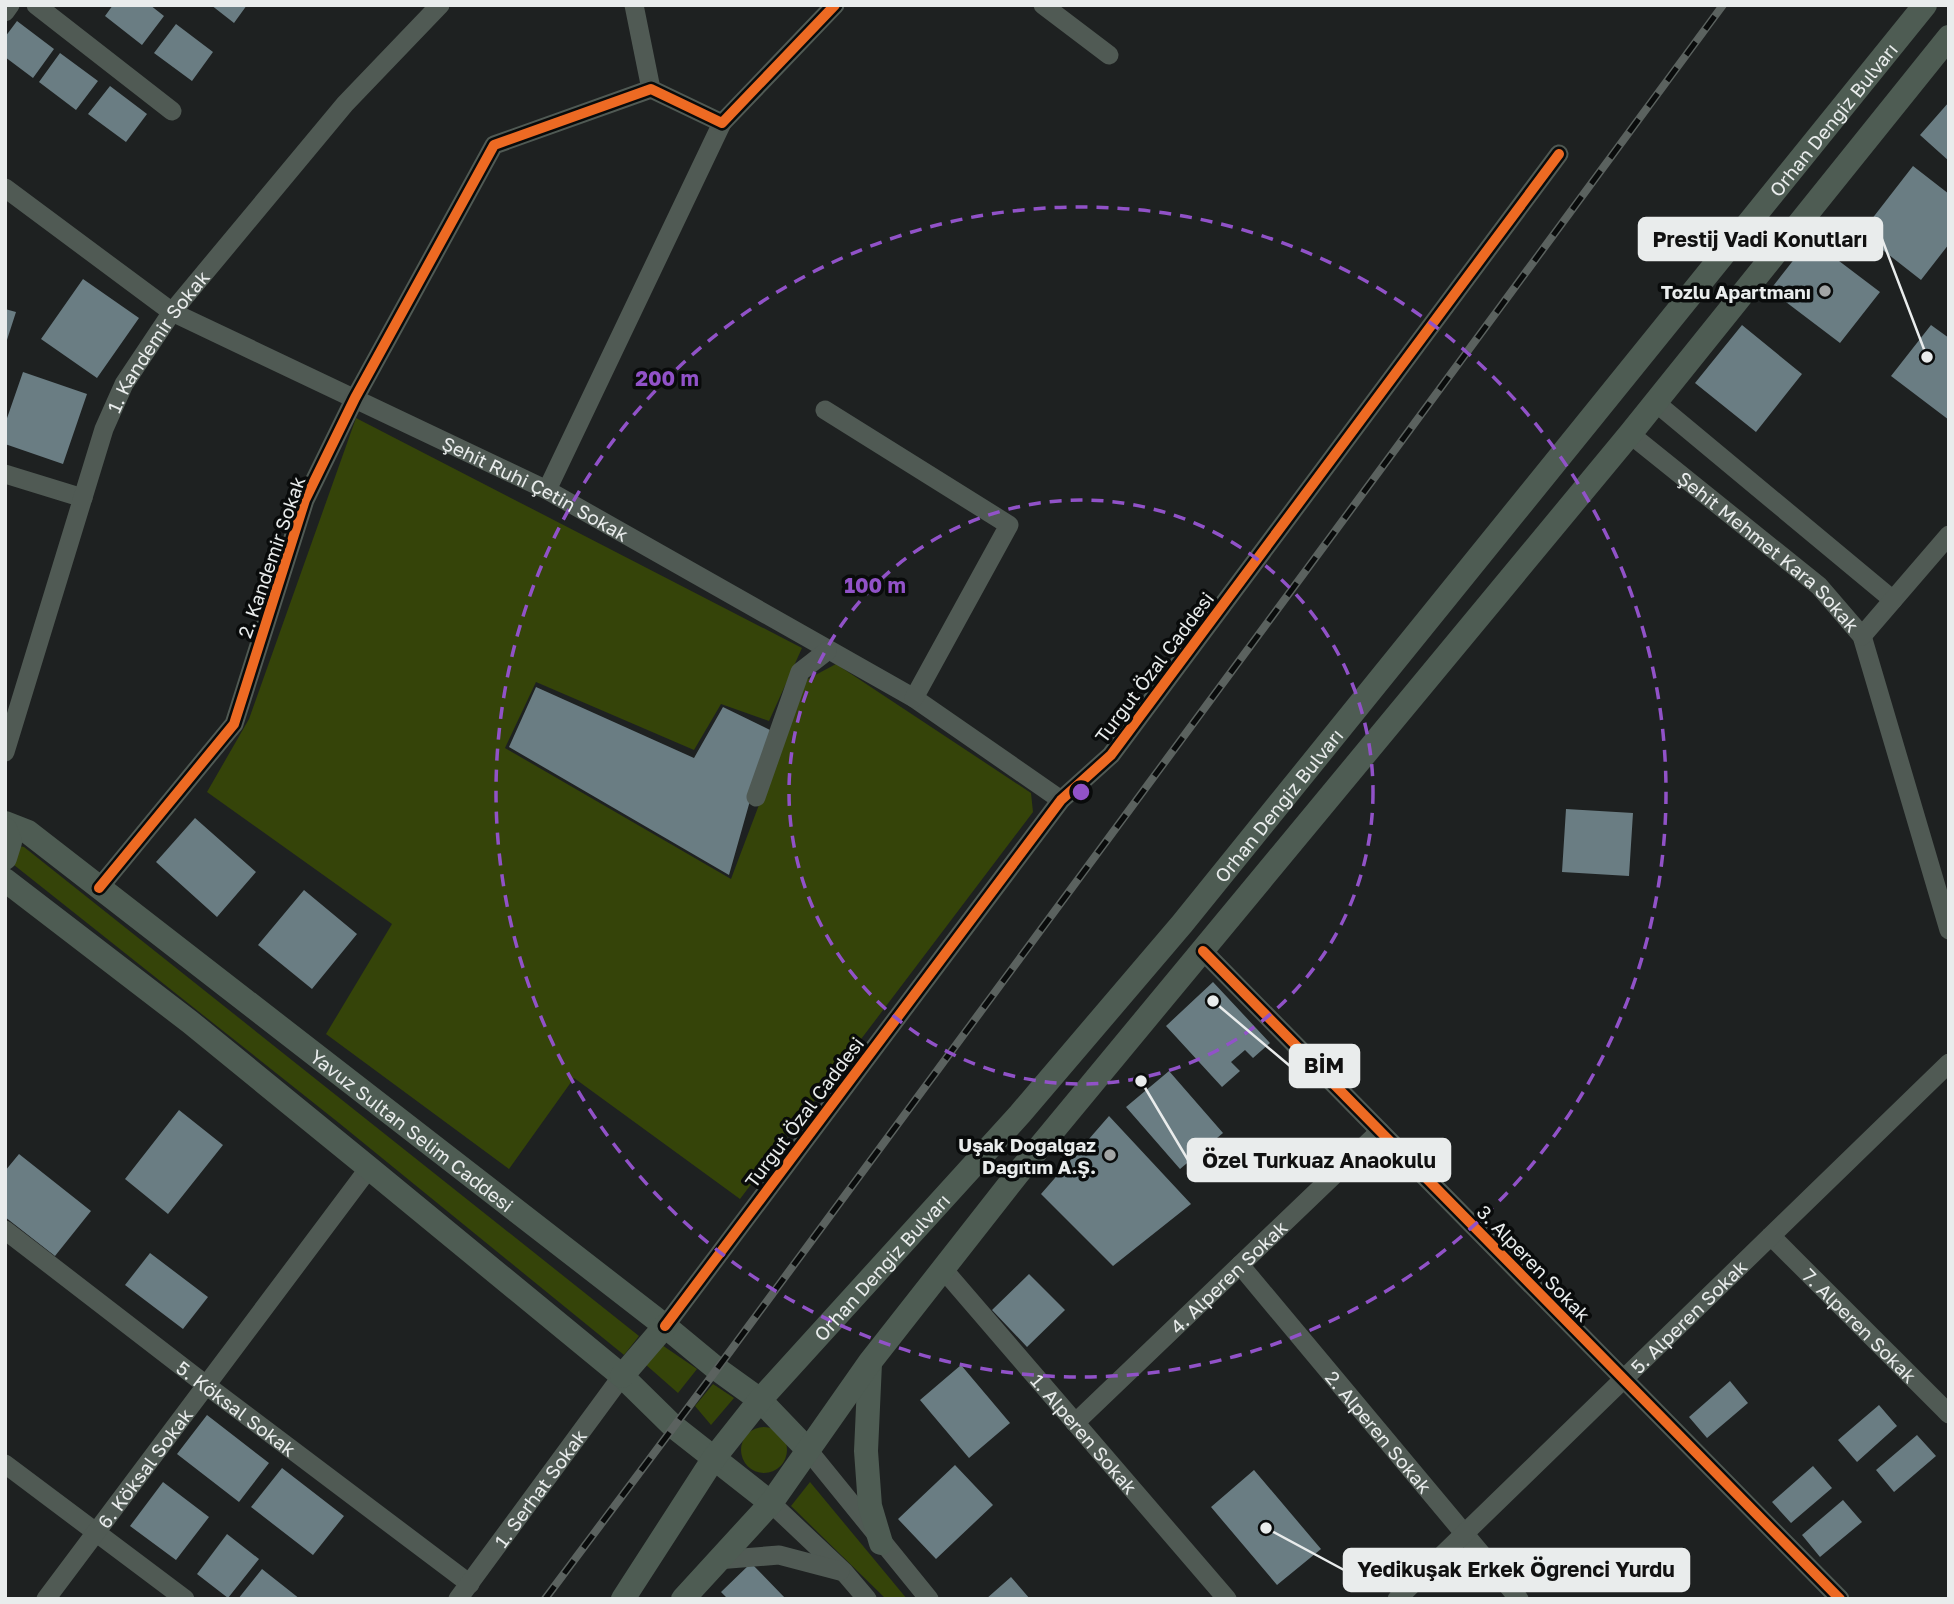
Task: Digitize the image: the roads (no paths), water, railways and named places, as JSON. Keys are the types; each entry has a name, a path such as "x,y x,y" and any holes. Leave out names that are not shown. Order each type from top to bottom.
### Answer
{"main road":[{"name":"Orhan Dengiz Bulvarı","path":"623,1599 714,1458 760,1399 1020,1114 1182,924 1925,5"},
{"name":"Orhan Dengiz Bulvarı","path":"683,1599 771,1503 870,1362 1023,1167 1629,434 1949,37"},
{"name":"Yavuz Sultan Selim Caddesi","path":"5,823 28,832 717,1369 760,1399 808,1450"},
{"path":"5,829 10,842 5,858"},
{"path":"5,880 190,1022 369,1167 622,1376 673,1426 771,1503"},
{"path":"622,1376 665,1326"},
{"path":"870,1362 866,1451 870,1506 881,1542"}],"street":[{"path":"5,12 10,5"},
{"path":"36,5 172,111"},
{"name":"1. Kandemir Sokak","path":"5,752 12,706 104,429 124,384 172,312 345,104 440,5"},
{"path":"635,5 651,89 722,122"},
{"path":"547,490 722,122 835,5"},
{"path":"1042,5 1110,55"},
{"name":"2. Kandemir Sokak","path":"99,888 234,724 305,500 355,398 494,145 651,89"},
{"name":"Turgut Özal Caddesi","path":"665,1326 1061,800 1111,755 1559,154"},
{"name":"Şehit Ruhi Çetin Sokak","path":"5,188 172,312 547,490 914,698 1061,800"},
{"path":"1655,402 1893,600"},
{"path":"825,410 1009,525 914,698"},
{"name":"Şehit Mehmet Kara Sokak","path":"1629,434 1819,586 1861,636 1949,930"},
{"path":"5,474 83,498"},
{"path":"1861,636 1949,535"},
{"path":"756,797 800,672 827,651"},
{"name":"3. Alperen Sokak","path":"1203,951 1840,1599"},
{"name":"5. Alperen Sokak","path":"1397,1599 1949,1063"},
{"name":"4. Alperen Sokak","path":"1075,1423 1380,1131"},
{"name":"6. Köksal Sokak","path":"46,1599 369,1167"},
{"name":"5. Köksal Sokak","path":"5,1230 206,1385 464,1591"},
{"name":"7. Alperen Sokak","path":"1771,1236 1949,1414"},
{"name":"2. Alperen Sokak","path":"1240,1265 1519,1599"},
{"name":"1. Alperen Sokak","path":"943,1269 1227,1599"},
{"name":"1. Serhat Sokak","path":"464,1591 622,1376"},
{"path":"808,1450 929,1599"},
{"path":"5,1464 185,1599"},
{"path":"771,1503 844,1572 867,1599"},
{"path":"717,1560 779,1555 844,1572"}],"railway":[{"path":"545,1599 1723,5"}],"place":[{"name":"Tozlu Apartmanı","path":"1825,291"},
{"name":"Prestij Vadi Konutları","path":"1927,357"},
{"name":"BİM","path":"1213,1001"},
{"name":"Özel Turkuaz Anaokulu","path":"1141,1081"},
{"name":"Uşak Doğalgaz Dağıtım A.Ş.","path":"1110,1155"},
{"name":"Yedikuşak Erkek Öğrenci Yurdu","path":"1266,1528"}]}
